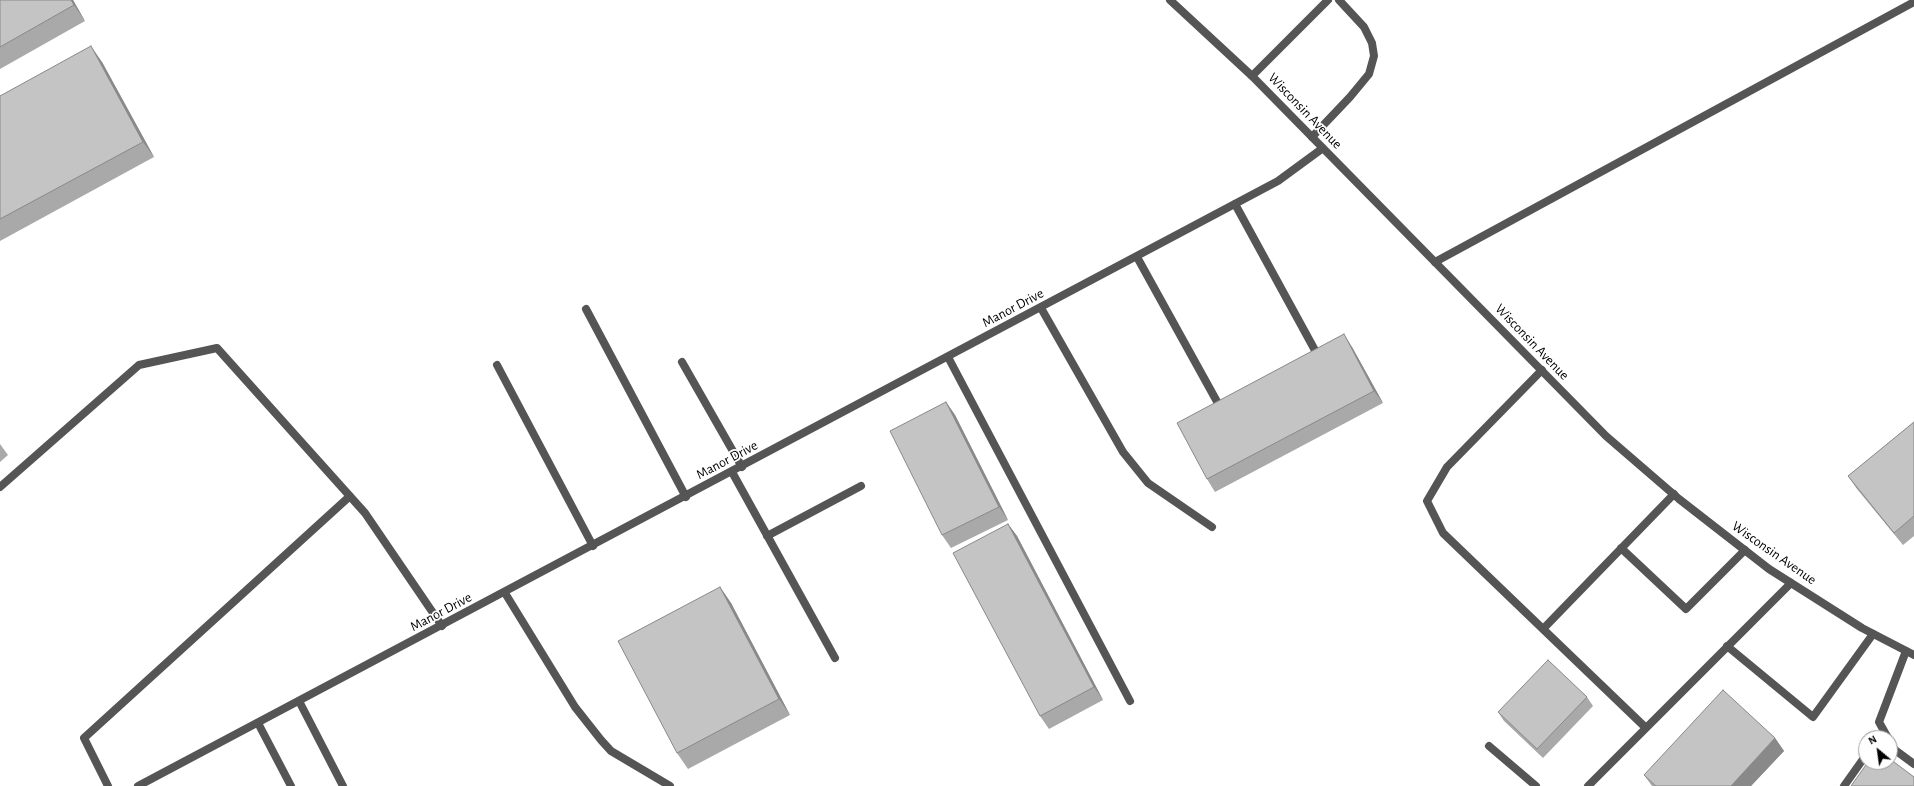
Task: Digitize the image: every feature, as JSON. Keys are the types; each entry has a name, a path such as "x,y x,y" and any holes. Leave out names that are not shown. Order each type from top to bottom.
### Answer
{"street":[{"name":"Wisconsin Avenue","path":"1170,0 1252,76 1606,436 1674,494 1745,550 1790,583 1873,634 1914,655"},
{"path":"1252,76 1328,0"},
{"path":"1312,137 1369,74 1374,56 1372,43 1364,27 1339,0"},
{"path":"1436,262 1914,2"},
{"name":"Manor Drive","path":"140,786 1278,181 1323,148"},
{"path":"1235,204 1316,354"},
{"path":"1136,257 1220,407"},
{"path":"1041,308 1123,452 1148,483 1212,527"},
{"path":"586,309 686,496"},
{"path":"0,487 139,365 216,348 365,513 442,626"},
{"path":"948,357 1130,701"},
{"path":"682,362 742,467"},
{"path":"497,365 593,546"},
{"path":"1542,370 1447,466 1427,501 1443,533 1646,728"},
{"path":"732,472 835,658"},
{"path":"767,536 861,486"},
{"path":"1543,629 1674,494"},
{"path":"108,786 84,738 350,496"},
{"path":"1621,548 1686,609 1745,550"},
{"path":"1588,786 1790,583"},
{"path":"505,593 575,707 601,740 611,751 670,786"},
{"path":"1727,646 1814,717 1873,634"},
{"path":"1884,730 1879,722 1906,651"},
{"path":"299,701 343,786"},
{"path":"258,723 291,786"},
{"path":"1489,746 1536,786"},
{"path":"1898,752 1914,764"},
{"path":"1844,786 1858,766"}],"building":[{"path":"0,0 71,0 74,5 0,47"},
{"path":"91,46 143,142 0,219 0,96"},
{"path":"1344,334 1374,391 1207,479 1177,423"},
{"path":"946,402 999,507 942,535 890,431"},
{"path":"1914,422 1914,516 1894,533 1848,476"},
{"path":"1008,524 1094,687 1040,716 953,553"},
{"path":"720,587 779,699 677,753 618,641"},
{"path":"1548,660 1587,697 1537,749 1498,712"},
{"path":"1723,690 1775,738 1731,786 1656,786 1644,775"},
{"path":"1898,765 1914,777 1914,786 1851,786 1862,770 1898,770"}]}
